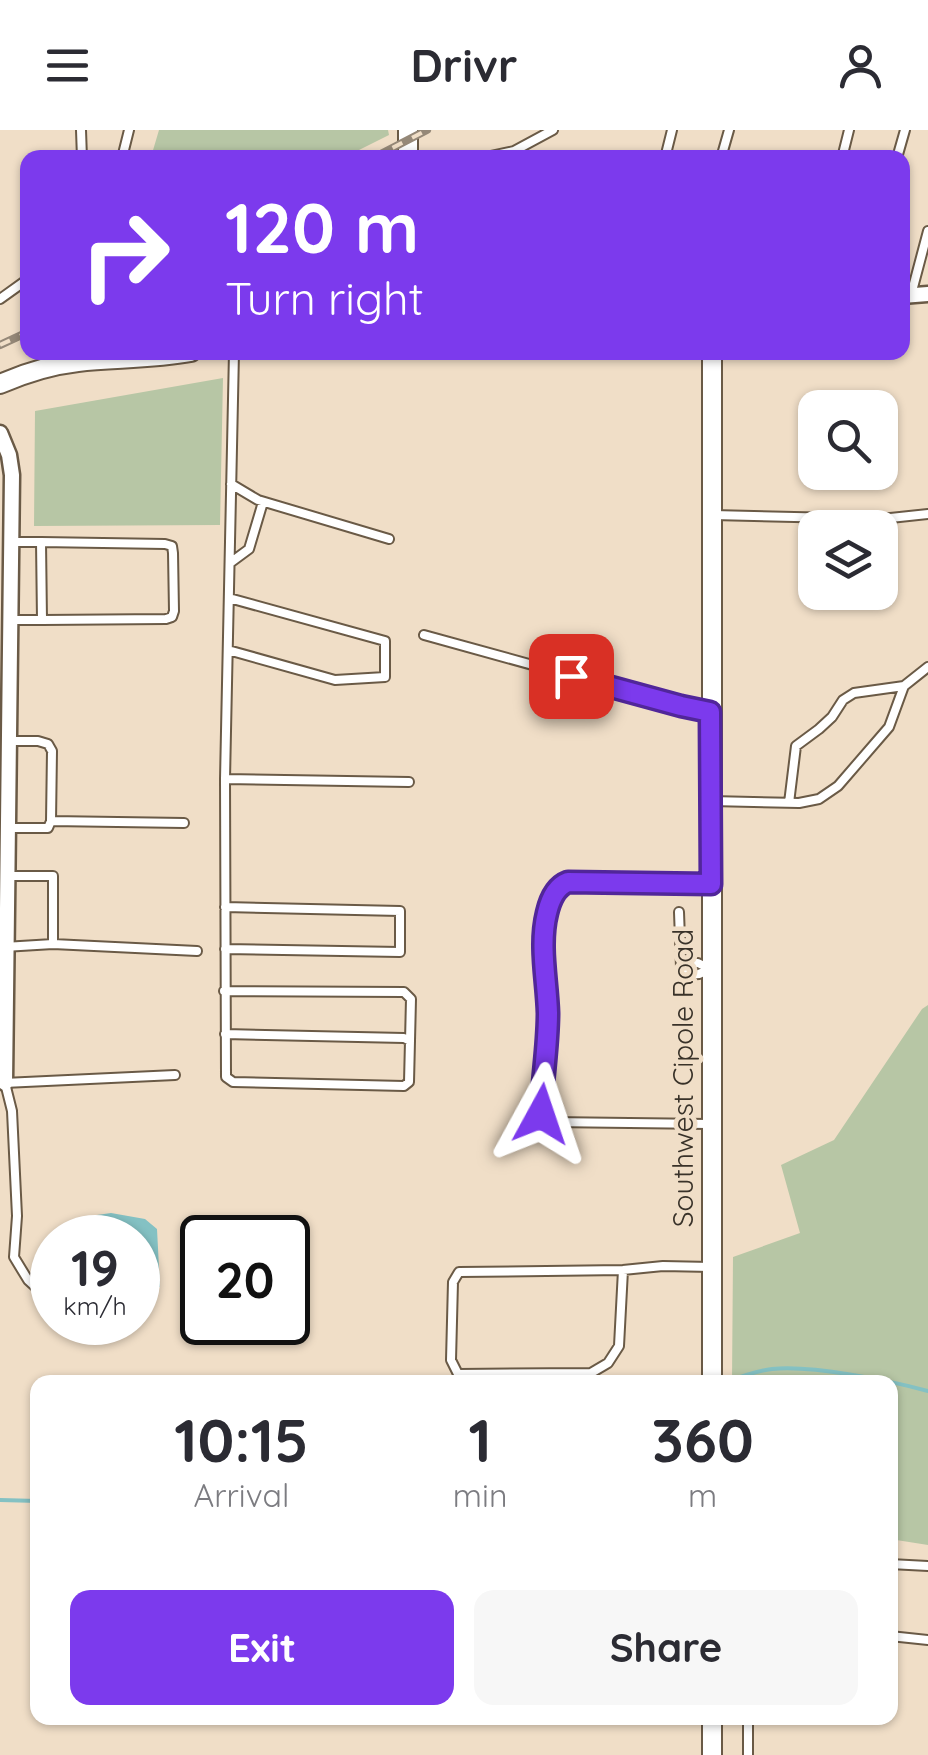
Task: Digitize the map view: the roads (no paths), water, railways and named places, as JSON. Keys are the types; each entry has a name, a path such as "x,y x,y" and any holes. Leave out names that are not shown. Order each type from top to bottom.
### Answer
{"street":[{"path":"0,384 78,362 119,360"},
{"name":"Southwest Cipole Road","path":"712,360 712,1375"},
{"path":"0,432 12,475 12,542 6,591 9,741 4,854 8,876 4,904 2,1083"},
{"path":"712,1725 712,1755"}],"lane":[{"path":"514,150 553,130"},
{"path":"910,286 928,232"},
{"path":"224,991 404,992 410,999 410,1082 404,1086 233,1082 226,1078 224,991 225,779 234,360"},
{"path":"232,484 262,502 389,539"},
{"path":"230,563 250,549 262,502"},
{"path":"711,515 881,519 928,514"},
{"path":"7,617 166,620 174,611 172,546 12,542"},
{"path":"40,542 42,620"},
{"path":"228,650 335,680 385,677 385,641 229,598"},
{"path":"424,636 710,712"},
{"path":"789,803 796,746 832,717 843,700 854,693 904,686 928,667"},
{"path":"711,801 813,802 825,796 890,726 904,686"},
{"path":"8,828 48,828 52,821 52,751 48,744 9,741"},
{"path":"225,779 409,782"},
{"path":"52,821 184,823"},
{"path":"8,876 53,876 53,944"},
{"path":"710,1124 550,1122 541,1114 541,1102 548,1011 543,940 546,914 560,885 711,884"},
{"path":"225,907 400,911 400,952 225,948"},
{"path":"679,912 680,967 698,963 710,969"},
{"path":"3,947 53,944 198,951"},
{"path":"225,1034 410,1041"},
{"path":"30,1282 14,1257 17,1216 12,1111 2,1083 176,1076"},
{"path":"623,1270 620,1346 608,1363 591,1374 458,1374 452,1360 453,1282 459,1272 712,1266"},
{"path":"898,1564 928,1566"},
{"path":"898,1637 928,1640"},
{"path":"748,1725 748,1755"}],"waterway":[{"path":"748,1375 789,1368 855,1375"},
{"path":"898,1384 928,1391"},
{"path":"0,1500 30,1501"}],"railway":[{"path":"388,150 427,130"},
{"path":"0,345 20,336"}]}
